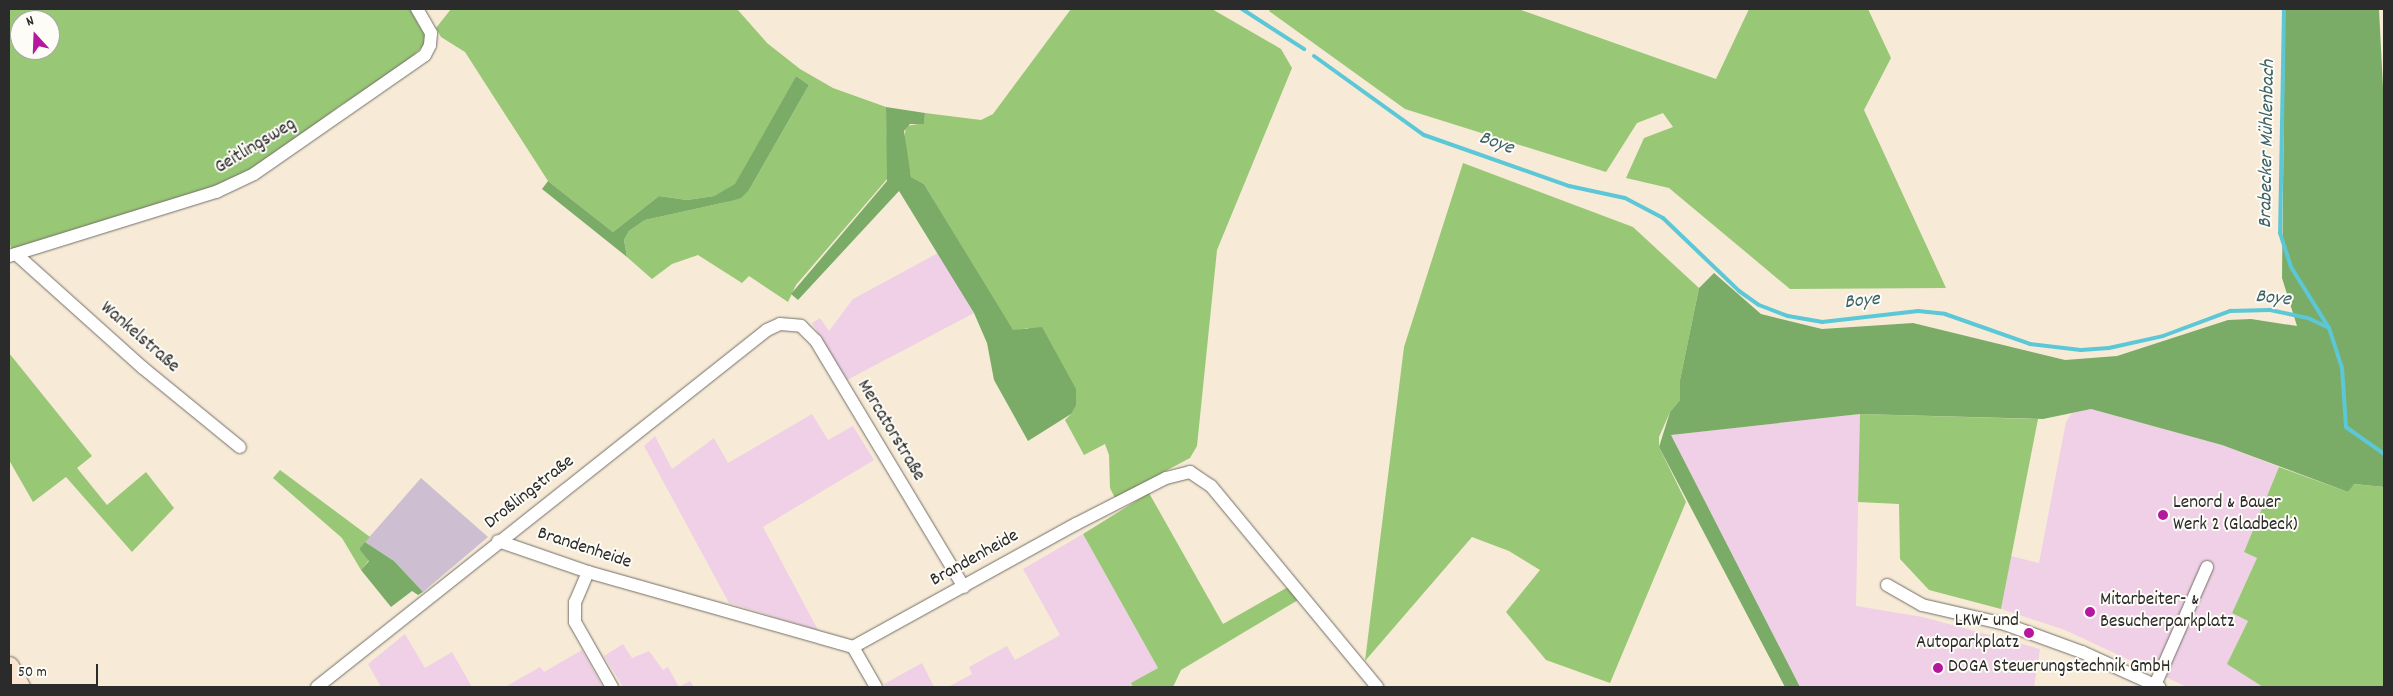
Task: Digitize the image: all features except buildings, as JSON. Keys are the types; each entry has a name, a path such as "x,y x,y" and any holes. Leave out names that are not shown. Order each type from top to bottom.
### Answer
{"main road":[{"path":"9,666 20,687"}],"street":[{"name":"Geitlingsweg","path":"12,255 216,192 254,174 425,55 430,45 431,33 417,9"},
{"name":"Wankelstraße","path":"12,255 240,447"},
{"name":"Mercatorstraße","path":"767,330 780,324 796,324 816,341 964,587"},
{"name":"Droßlingstraße","path":"317,687 498,541 767,330"},
{"name":"Brandenheide","path":"498,541 588,572 853,646 964,587 1076,524 1166,478 1190,472 1211,486 1378,687"},
{"path":"1887,585 1922,605 2005,624 2082,652 2157,686 2207,567"},
{"path":"588,572 575,602 575,622 612,687"},
{"path":"853,646 876,687"}],"shaded area":[{"path":"938,253 974,313 847,380 812,323 820,318 829,331 853,299"},
{"path":"2091,409 2222,445 2279,467 2244,552 2257,558 2232,613 2248,621 2228,664 2264,687 2187,687 2065,630 2001,609 2011,556 2039,563 2066,422 2072,413"},
{"path":"812,414 828,440 853,426 874,460 763,527 818,630 729,603 644,446 655,436 672,469 714,438 728,463"},
{"path":"1860,414 1856,606 1923,617 2040,649 2034,687 1800,687 1671,435"},
{"path":"421,478 488,537 423,592 394,561 365,542"},
{"path":"1083,534 1158,668 1132,683 1133,687 948,687 972,674 969,667 1007,646 1015,660 1060,635 1023,569"},
{"path":"405,634 425,668 452,652 472,687 381,687 368,664"},
{"path":"623,644 632,658 649,651 663,670 668,667 679,687 623,687 604,656"},
{"path":"582,650 603,687 505,687 540,667 544,672"},
{"path":"922,663 934,687 886,687 884,684"},
{"path":"690,681 694,687 679,687"}],"green space":[{"path":"9,9 410,9 426,37 423,46 402,67 338,107 270,159 225,183 12,251 9,241"},
{"path":"451,9 737,9 767,43 800,69 833,88 886,107 888,178 796,285 788,302 749,276 742,283 698,255 672,264 652,279 627,257 624,240 629,231 645,220 727,202 749,190 809,85 796,76 735,185 714,196 687,200 659,196 613,232 548,181 465,52 441,37 436,28"},
{"path":"1071,9 1212,9 1281,49 1292,68 1217,250 1197,446 1190,458 1115,498 1110,488 1109,455 1105,444 1084,455 1065,420 1071,414 1028,328 1013,331 924,184 911,177 904,140 906,126 924,123 925,113 981,120 993,114"},
{"path":"1271,9 1518,9 1716,79 1749,9 1868,9 1891,58 1864,110 1946,288 1790,289 1669,188 1626,178 1644,138 1673,127 1663,113 1637,123 1606,172 1405,109 1269,11"},
{"path":"2285,9 2379,9 2384,107 2384,487 2354,484 2348,492 2222,445 2091,409 2043,419 1860,414 1671,435 1800,687 1785,687 1659,447 1670,412 1680,400 1680,380 1699,288 1714,273 1761,314 1822,329 1913,323 2065,360 2117,356 2228,320 2251,319 2297,326 2282,278"},
{"path":"796,76 809,85 749,190 741,198 645,220 629,231 624,240 627,257 542,189 548,181 613,232 659,196 687,200 714,196 735,184"},
{"path":"886,107 925,113 924,124 910,124 904,131 911,177 924,184 1013,330 1042,327 1076,389 1076,405 1071,414 1028,441 994,380 987,343 974,313 899,191 798,300 791,294 887,181"},
{"path":"1463,163 1633,227 1699,288 1680,380 1680,400 1670,412 1659,437 1659,447 1686,502 1610,683 1546,660 1506,612 1540,570 1509,551 1472,537 1365,661 1404,347"},
{"path":"9,353 92,456 77,468 107,505 146,472 174,508 132,552 66,477 33,502 9,460"},
{"path":"1860,414 2038,419 2001,609 1929,590 1900,559 1899,504 1858,502"},
{"path":"2279,467 2348,492 2353,484 2384,487 2384,687 2263,687 2227,664 2248,621 2232,613 2257,558 2244,552"},
{"path":"280,470 370,537 359,549 369,560 361,570 342,538 273,478"},
{"path":"1149,493 1223,624 1288,587 1298,600 1181,670 1173,687 1133,687 1131,683 1158,668 1083,534"},
{"path":"365,542 394,561 423,592 418,595 412,591 391,607 361,570 369,561 359,549"}],"waterway":[{"name":"Boye","path":"1242,9 1304,49"},
{"name":"Brabecker Mühlenbach","path":"2284,9 2280,233 2291,267 2329,328"},
{"name":"Boye","path":"1314,56 1424,135 1569,186 1625,198 1663,218 1739,291 1759,305 1788,316 1822,322 1918,311 1945,314 2030,344 2081,350 2109,348 2163,336 2230,311 2270,310 2308,318 2329,328 2342,368 2346,427 2384,454"}],"place":[{"name":"Lenord & Bauer Werk 2 (Gladbeck)","path":"2163,515"},
{"name":"Mitarbeiter- & Besucherparkplatz","path":"2090,612"},
{"name":"LKW- und Autoparkplatz","path":"2029,633"},
{"name":"DOGA Steuerungstechnik GmbH","path":"1938,668"}]}
